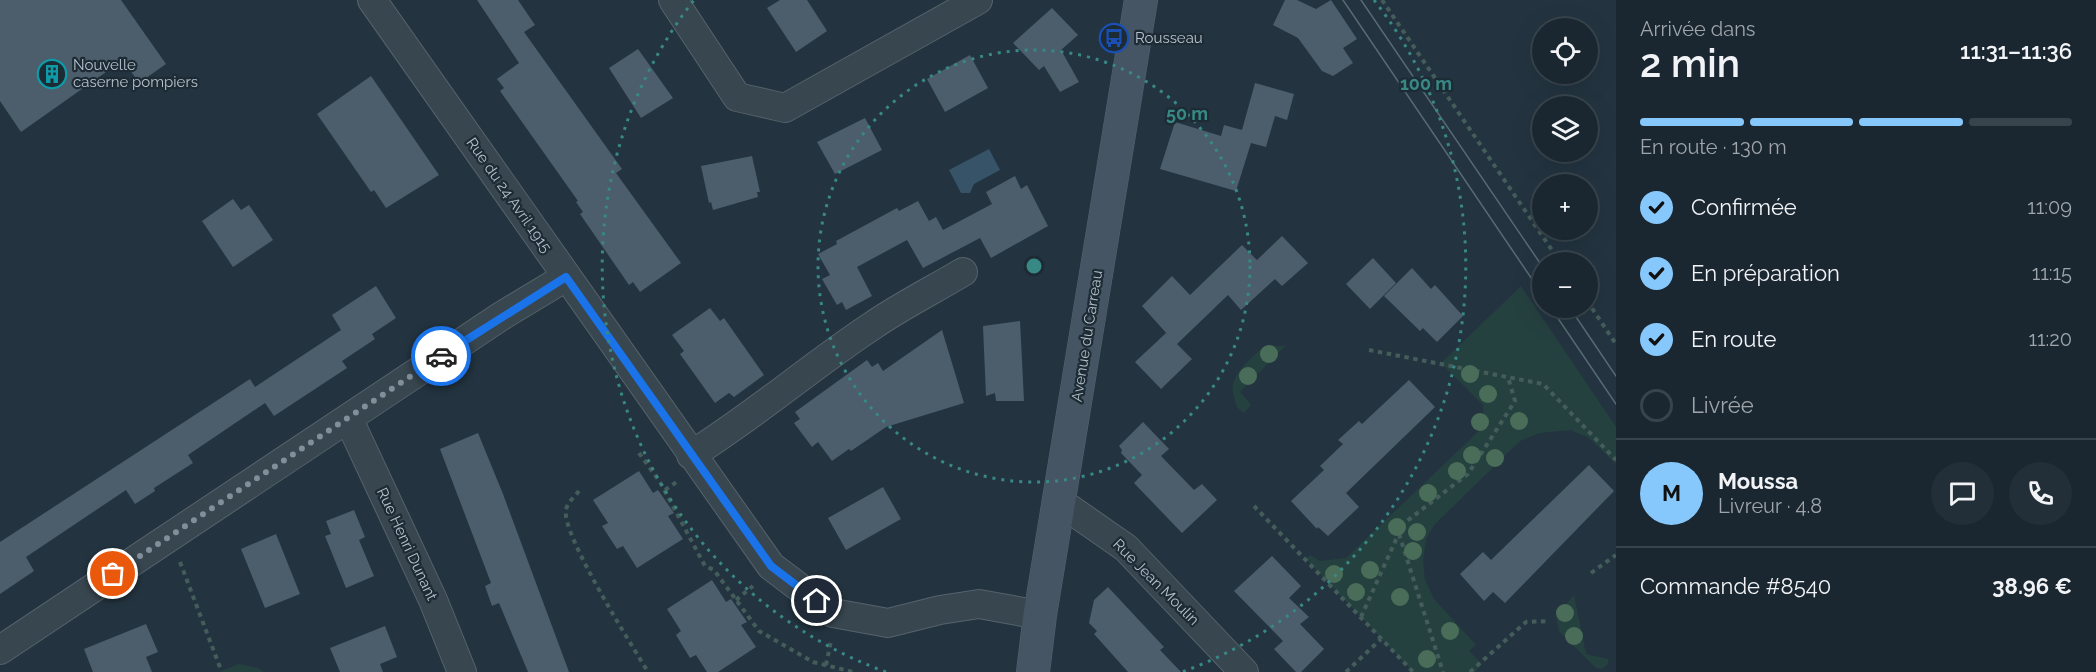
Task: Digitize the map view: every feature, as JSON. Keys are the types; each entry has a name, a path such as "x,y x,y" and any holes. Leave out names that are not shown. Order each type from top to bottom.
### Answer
{"street":[{"name":"Rue du 24 Avril 1915","path":"372,0 566,277 686,466 771,566 833,613 888,623 939,610 979,604 1040,615"},
{"path":"673,0 737,97 785,108 978,0"},
{"name":"Avenue du Carreau","path":"1033,672 1040,615 1141,0"},
{"path":"686,466 786,387 874,325 963,272"},
{"path":"0,650 503,315 566,277"},
{"name":"Rue Henri Dunant","path":"348,418 433,600 462,672"},
{"name":"Rue Jean Moulin","path":"1060,502 1126,548 1244,672"}],"path":[{"path":"1382,0 1553,252"},
{"path":"1598,318 1616,344"},
{"path":"1369,350 1543,384 1616,460"},
{"path":"1361,617 1403,524 1468,474 1515,401 1508,376"},
{"path":"639,453 664,490 705,566 714,570 759,631 813,662 853,672"},
{"path":"664,490 686,466"},
{"path":"579,491 565,511 570,527 593,579 648,672"},
{"path":"1254,506 1413,672"},
{"path":"1398,534 1443,672"},
{"path":"170,536 221,670"},
{"path":"1591,573 1616,555"},
{"path":"736,600 756,584"},
{"path":"1470,672 1526,622 1550,621"},
{"path":"826,665 832,637"},
{"path":"1346,672 1381,639"}],"green space":[{"path":"1521,286 1532,302 1532,318 1543,318 1616,427 1616,464 1589,438 1571,430 1539,433 1520,441 1434,525 1426,539 1423,560 1425,580 1434,599 1476,645 1469,651 1482,664 1475,672 1413,672 1306,559 1310,555 1320,561 1346,558 1484,426 1483,405 1441,363"},
{"path":"1264,346 1285,346 1240,392 1251,405 1244,413 1235,402 1234,382 1241,369"},
{"path":"1574,595 1586,654 1608,659 1608,664 1602,669 1596,668 1559,631 1556,616"},
{"path":"239,664 258,668 264,672 219,672"}],"water":[{"path":"989,149 1000,170 974,184 970,193 961,193 949,170"}],"building":[{"name":"Nouvelle caserne pompiers","path":"0,0 121,0 166,64 139,83 123,60 21,132 0,101"},
{"path":"477,0 518,0 535,25 524,32 622,169 616,173 681,263 640,292 633,282 629,285 580,214 583,212 576,202 578,201 500,91 504,88 497,79 519,63"},
{"path":"780,0 807,0 827,31 796,52 767,8"},
{"path":"1285,0 1297,0 1316,9 1331,0 1357,39 1343,48 1353,63 1333,76 1322,71 1298,38 1273,25"},
{"path":"1052,8 1078,35 1061,50 1079,82 1060,92 1044,66 1039,70 1013,43"},
{"path":"638,49 673,98 641,118 609,68"},
{"path":"970,55 988,88 945,112 927,79"},
{"path":"371,76 439,175 386,208 374,190 371,192 317,114"},
{"path":"1255,83 1294,94 1287,120 1275,116 1266,147 1251,143 1236,191 1160,169 1175,122 1221,136 1224,125 1242,130"},
{"path":"865,118 882,150 835,174 817,142"},
{"path":"752,156 760,192 757,192 758,197 713,210 711,202 709,203 701,166"},
{"path":"1015,176 1021,189 1027,185 1048,226 991,258 980,238 923,268 907,240 857,267 872,296 846,310 842,302 837,305 822,279 830,275 818,254 837,244 836,241 897,208 899,211 918,201 929,221 936,217 943,230 992,204 986,192"},
{"path":"233,199 241,210 249,205 273,240 233,267 202,221"},
{"path":"1282,236 1308,263 1282,286 1275,279 1241,310 1228,295 1177,344 1192,359 1161,389 1135,362 1166,333 1168,335 1142,306 1172,276 1190,295 1242,245 1257,260"},
{"path":"1373,258 1396,283 1370,309 1346,284"},
{"path":"1412,268 1431,289 1435,285 1463,316 1437,342 1423,328 1420,331 1384,296"},
{"path":"376,286 396,318 372,334 375,339 342,361 347,368 274,416 265,403 188,455 193,463 154,488 155,491 135,504 126,490 26,557 34,571 0,594 0,542 250,379 255,387 341,330 332,315"},
{"path":"710,308 720,321 724,318 764,375 734,397 729,393 715,403 680,354 684,351 672,335"},
{"path":"1020,321 1024,401 996,401 995,393 986,396 983,326"},
{"path":"942,330 964,403 886,427 832,461 818,442 812,447 794,423 800,419 795,412 867,360 872,367 878,363 883,371"},
{"path":"1409,380 1435,407 1346,493 1359,507 1328,536 1318,527 1317,529 1291,501 1324,470 1320,466 1343,444 1338,440 1359,421 1362,424"},
{"path":"1143,422 1169,449 1161,456 1194,490 1202,484 1217,500 1182,533 1134,483 1142,475 1121,453 1119,446"},
{"path":"478,433 569,672 528,672 499,603 492,606 485,586 491,583 440,449"},
{"path":"1589,465 1614,491 1505,603 1493,592 1484,601 1460,574 1483,552 1491,560"},
{"path":"639,471 653,493 658,490 674,513 668,516 683,539 637,568 623,546 617,549 602,526 608,523 593,500"},
{"path":"883,487 901,519 846,550 828,518"},
{"path":"354,510 365,537 359,540 374,576 346,588 325,536 331,534 326,521"},
{"path":"276,534 300,594 265,608 241,549"},
{"path":"1272,556 1301,586 1289,598 1309,617 1300,624 1324,649 1301,672 1296,672 1274,649 1283,641 1234,591"},
{"path":"712,580 726,602 731,599 747,622 741,625 756,647 718,672 707,672 696,655 690,658 676,635 681,631 667,609"},
{"path":"1108,587 1164,647 1160,650 1181,672 1128,672 1094,634 1097,631 1089,623 1094,600"},
{"path":"146,624 158,652 146,657 152,672 93,672 84,649"},
{"path":"385,626 397,657 380,664 383,672 340,672 330,648"}],"tram line":[{"path":"1343,0 1532,279"},
{"path":"1361,0 1532,252"},
{"path":"1558,318 1616,404"},
{"path":"1577,318 1616,376"}],"way so far":[{"path":"113,574 441,356"}],"place":[{"name":"Rousseau","path":"1114,38"},
{"name":"Nouvelle caserne pompiers","path":"52,74"}],"route":[{"path":"441,356 566,277 771,566 817,601"}]}
